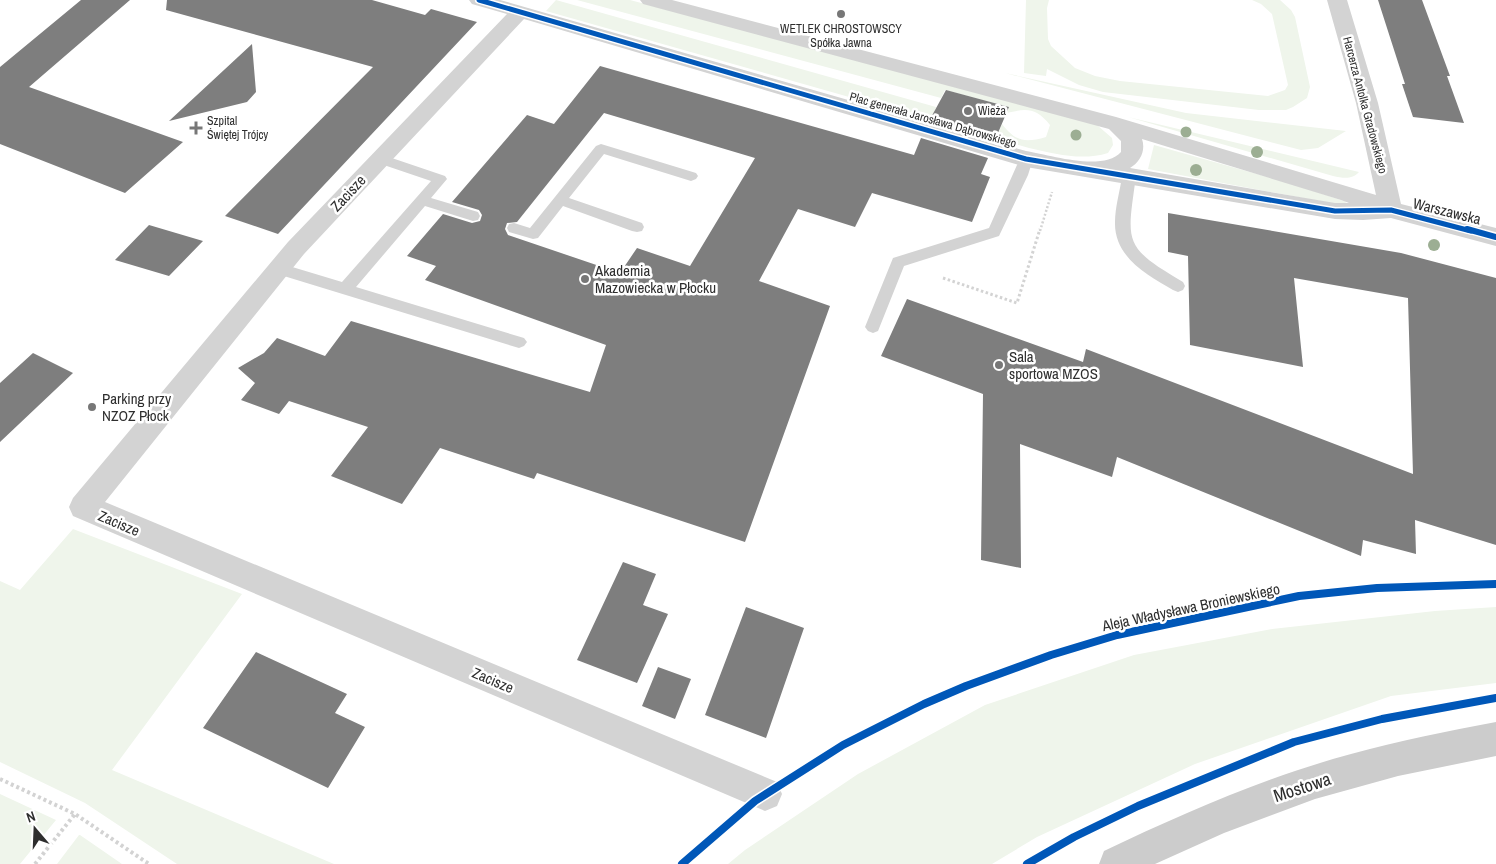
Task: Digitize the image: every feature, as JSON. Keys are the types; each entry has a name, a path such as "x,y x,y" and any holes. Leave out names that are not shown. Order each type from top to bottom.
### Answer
{"main road":[{"name":"Mostowa","path":"1117,864 1182,833 1269,798 1383,762 1496,739"}],"street":[{"name":"Plac generała Jarosława Dąbrowskiego","path":"479,0 1026,159 1335,211 1391,210"},
{"path":"650,0 1116,124 1349,194 1391,210"},
{"name":"Harcerza Antolka Gradowskiego","path":"1336,0 1367,103 1391,210"},
{"name":"Zacisze","path":"520,12 380,159 279,269 83,507 765,794"},
{"name":"Plac generała Jarosława Dąbrowskiego","path":"1091,171 1108,169 1123,164 1132,152 1133,139 1116,124"},
{"name":"Warszawska","path":"1391,210 1496,237"}],"lane":[{"path":"514,228 533,234 601,149 691,176"},
{"path":"344,290 440,179 380,159"},
{"path":"873,327 898,262 994,232 1021,175 1026,159"},
{"path":"1129,176 1122,224 1124,239 1136,257 1154,272 1178,286"},
{"path":"422,200 474,216"},
{"path":"560,200 637,227"},
{"path":"279,269 519,342"}],"path":[{"path":"898,262 1017,303 1052,189"},
{"path":"0,779 75,814 148,864"},
{"path":"35,864 75,814"}],"shaded area":[{"path":"556,0 936,107 933,116 998,134 1002,124 1021,140 1046,137 1050,125 1036,112 1020,110 1007,113 1009,107 945,90 941,98 577,0 630,0 1097,125 1112,138 1113,145 1108,153 1078,157 1029,148 546,11"},
{"path":"1026,0 1049,0 1047,8 1048,39 1051,46 1075,68 1095,76 1120,81 1268,96 1285,90 1288,85 1272,14 1261,4 1252,0 1280,0 1291,10 1295,17 1310,87 1307,98 1286,110 1259,110 1103,92 1079,85 1047,69 1046,76 1024,73"},
{"path":"1005,73 1186,113 1346,131 1318,148 1301,150"},
{"path":"1128,117 1359,172 1356,175 1344,178 1333,176"},
{"path":"1154,145 1289,183 1347,202 1341,205 1148,169"},
{"path":"73,529 242,594 112,770 334,864 177,864 85,803 0,762 0,581 20,590"},
{"path":"1496,607 1496,683 1391,696 1195,764 1037,837 992,864 728,864 745,850 858,774 985,705 1134,655 1272,629 1435,611"},
{"path":"0,794 56,820 20,864 0,864"},
{"path":"80,835 122,864 57,864"}],"building":[{"name":"Szpital Świętej Trójcy","path":"81,0 130,0 29,87 183,142 125,193 0,144 0,67"},
{"path":"167,0 372,0 425,15 431,9 477,22 278,234 225,216 373,67 166,10"},
{"path":"1378,0 1422,0 1450,76 1447,76 1464,123 1413,117 1402,84 1405,84"},
{"path":"252,44 256,92 247,102 169,121"},
{"path":"600,66 914,155 921,138 988,158 981,174 990,177 972,222 872,193 855,227 798,209 759,281 830,306 745,542 537,473 534,479 440,448 402,504 331,476 368,427 289,401 279,414 241,400 255,383 238,368 264,353 277,338 325,356 351,321 590,392 606,345 425,280 436,266 407,256 443,214 472,223 480,221 482,215 479,210 452,202 527,115 554,124","holes":["604,113 755,158 690,266 637,248 620,273 508,235 505,229 507,223 517,222"]},
{"name":"Wieża","path":"946,90 1009,107 995,140 929,121"},
{"path":"1168,213 1401,253 1496,278 1496,545 1415,520 1416,554 1363,540 1361,556 1117,457 1112,477 1020,444 1021,568 981,560 983,394 881,356 907,299 1083,362 1086,349 1413,474 1408,298 1294,278 1303,367 1190,345 1188,256 1168,252"},
{"path":"149,225 203,241 169,276 115,260"},
{"path":"33,353 73,373 0,442 0,383"},
{"path":"623,562 656,574 643,605 668,614 637,683 577,660"},
{"path":"746,607 804,628 766,738 705,715"},
{"path":"256,652 347,694 335,713 365,727 328,788 203,728"},
{"path":"658,667 691,679 675,719 642,706"}],"cycle path":[{"path":"479,0 1026,159 1335,211 1391,210 1496,237"},
{"name":"Aleja Władysława Broniewskiego","path":"682,864 744,809 804,768 843,745 924,704 966,686 1051,655 1117,635 1299,596 1377,588 1496,584"},
{"path":"1027,864 1074,837 1138,806 1294,742 1382,719 1496,698"}],"place":[{"name":"WETLEK CHROSTOWSCY Spółka Jawna","path":"841,14"},
{"name":"Wieża","path":"968,111"},
{"name":"Szpital Świętej Trójcy","path":"196,128"},
{"name":"Akademia Mazowiecka w Płocku","path":"585,279"},
{"name":"Sala sportowa MZOS","path":"999,365"},
{"name":"Parking przy NZOZ Płock","path":"92,407"}]}
